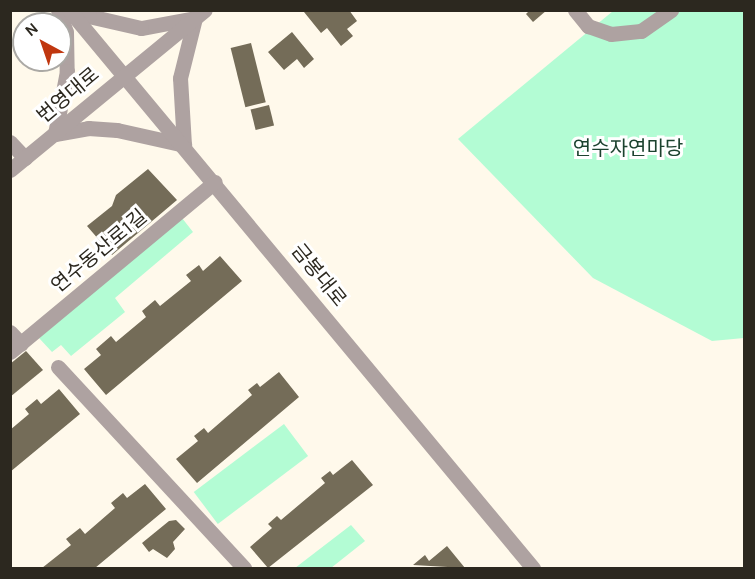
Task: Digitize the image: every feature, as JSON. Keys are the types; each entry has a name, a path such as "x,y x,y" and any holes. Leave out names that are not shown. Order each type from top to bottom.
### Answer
{"street":[{"path":"58,10 66,33 67,71 55,134 88,128 117,130 184,145 180,78 200,14"},
{"name":"금봉대로","path":"69,10 215,182 531,568"},
{"path":"81,10 100,20 141,28 200,14"},
{"path":"579,12 588,26 611,34 641,32 671,10"},
{"name":"번영대로","path":"10,170 200,14"},
{"path":"10,142 25,158"},
{"name":"연수동산로1길","path":"16,348 215,182"},
{"path":"10,332 16,348"},
{"path":"58,367 244,568"}],"green space":[{"name":"연수자연마당","path":"613,11 744,11 744,338 712,341 593,278 458,139"},
{"path":"182,218 193,232 115,298 125,312 71,356 61,345 52,352 39,338"},
{"path":"284,424 308,456 218,524 194,492"},
{"path":"351,525 365,541 331,568 295,568"}],"building":[{"path":"349,10 357,21 347,29 353,36 341,46 327,28 321,33 304,12"},
{"path":"530,10 547,10 533,22 526,14"},
{"path":"292,32 314,59 304,68 297,59 284,70 268,52"},
{"path":"251,43 266,102 245,107 231,48"},
{"path":"269,105 274,125 256,130 251,110"},
{"path":"148,169 177,200 112,255 87,226 112,206 116,195"},
{"path":"220,256 242,281 106,395 84,369 101,355 96,349 111,336 116,342 146,317 142,311 155,300 160,306 191,281 186,275 199,265 203,271"},
{"path":"26,351 43,370 10,397 10,364"},
{"path":"279,372 299,397 197,483 176,459 198,441 194,436 204,428 208,433 252,395 248,390 257,383 260,387"},
{"path":"59,389 80,414 10,472 10,430 29,414 25,409 37,399 41,404"},
{"path":"352,460 373,485 268,568 250,547 272,528 268,524 277,516 281,520 325,483 321,478 330,471 333,475"},
{"path":"145,484 166,509 95,568 42,568 71,545 66,539 80,528 85,534 115,508 111,503 123,493 127,498"},
{"path":"176,520 185,529 173,542 175,549 167,558 153,549 149,552 142,543 169,521"},
{"path":"447,546 465,568 413,565 425,555 429,561"}]}
